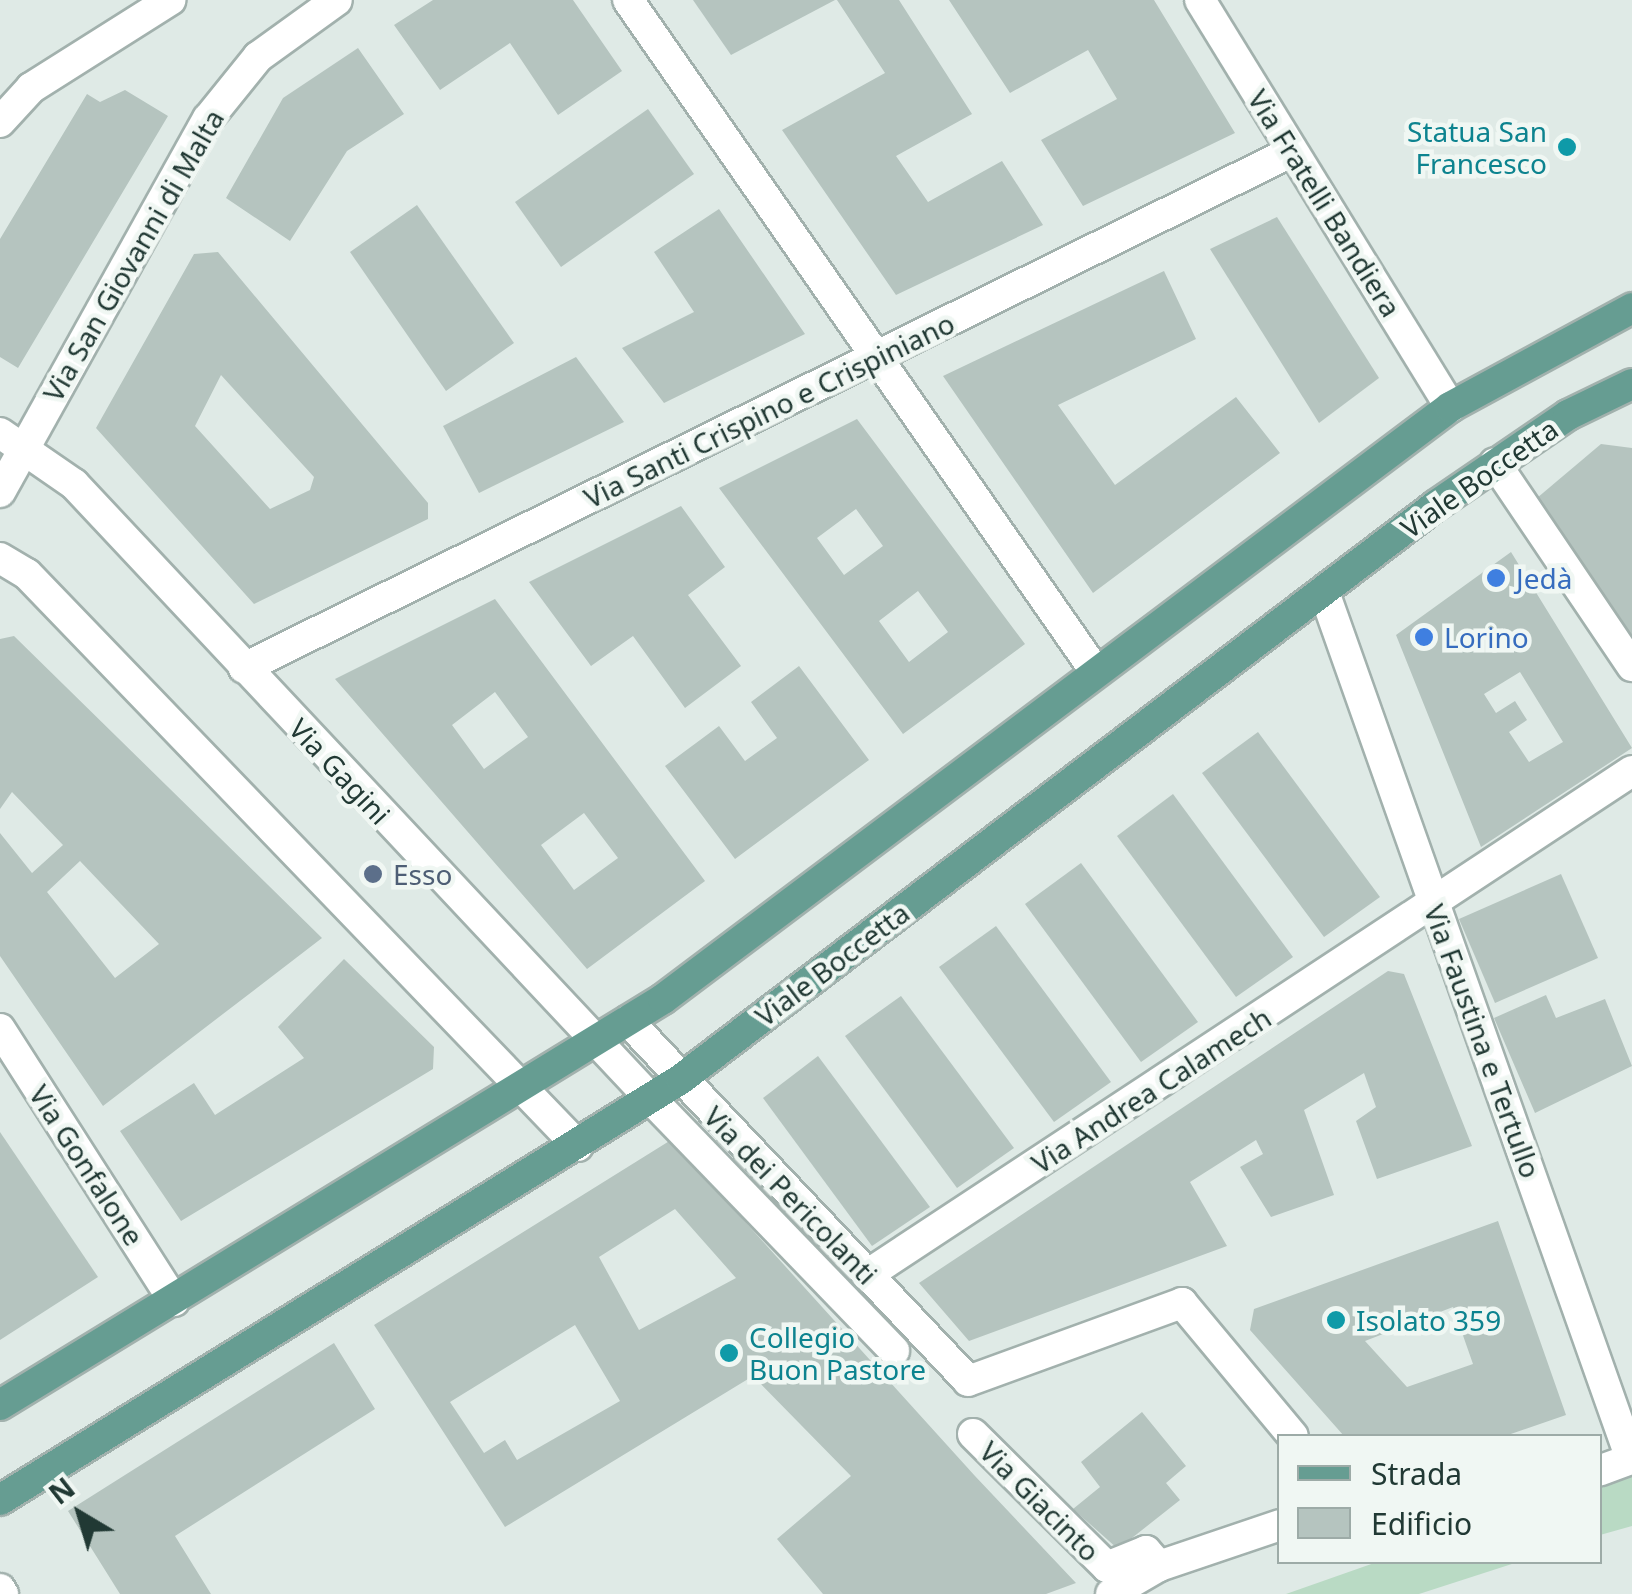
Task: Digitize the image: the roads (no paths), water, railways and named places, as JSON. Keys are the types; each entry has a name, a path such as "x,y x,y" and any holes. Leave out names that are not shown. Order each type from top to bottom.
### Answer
{"main road":[{"path":"0,1404 628,1021 1450,406 1632,308"},
{"name":"Viale Boccetta","path":"0,1500 681,1079 1494,463 1632,384"}],"street":[{"path":"0,122 31,88 170,0"},
{"name":"Via San Giovanni di Malta","path":"0,492 12,441 208,119 258,57 337,0"},
{"path":"628,0 1096,672"},
{"name":"Via Fratelli Bandiera","path":"1200,0 1450,406"},
{"name":"Via Santi Crispino e Crispiniano","path":"244,668 1293,151"},
{"name":"Via Gagini","path":"12,441 74,484 593,1042 651,1098"},
{"path":"1494,463 1632,666"},
{"path":"0,558 28,574 578,1146"},
{"name":"Via Faustina e Tertullo","path":"1324,592 1631,1460 1602,1469"},
{"name":"Via Andrea Calamech","path":"867,1274 1434,905 1632,771"},
{"name":"Via dei Pericolanti","path":"628,1021 968,1381 1182,1302 1291,1434"},
{"name":"Via Gonfalone","path":"0,1029 174,1300"},
{"path":"651,1098 894,1351"},
{"name":"Via Giacinto","path":"973,1434 1107,1567 1146,1551 1158,1566"},
{"path":"1111,1594 1158,1566 1277,1526"}],"place":[{"name":"Statua San Francesco","path":"1567,147"},
{"name":"Jedà","path":"1496,578"},
{"name":"Lorino","path":"1424,637"},
{"name":"Esso","path":"373,874"},
{"name":"Isolato 359","path":"1336,1320"},
{"name":"Collegio Buon Pastore","path":"729,1353"}]}
